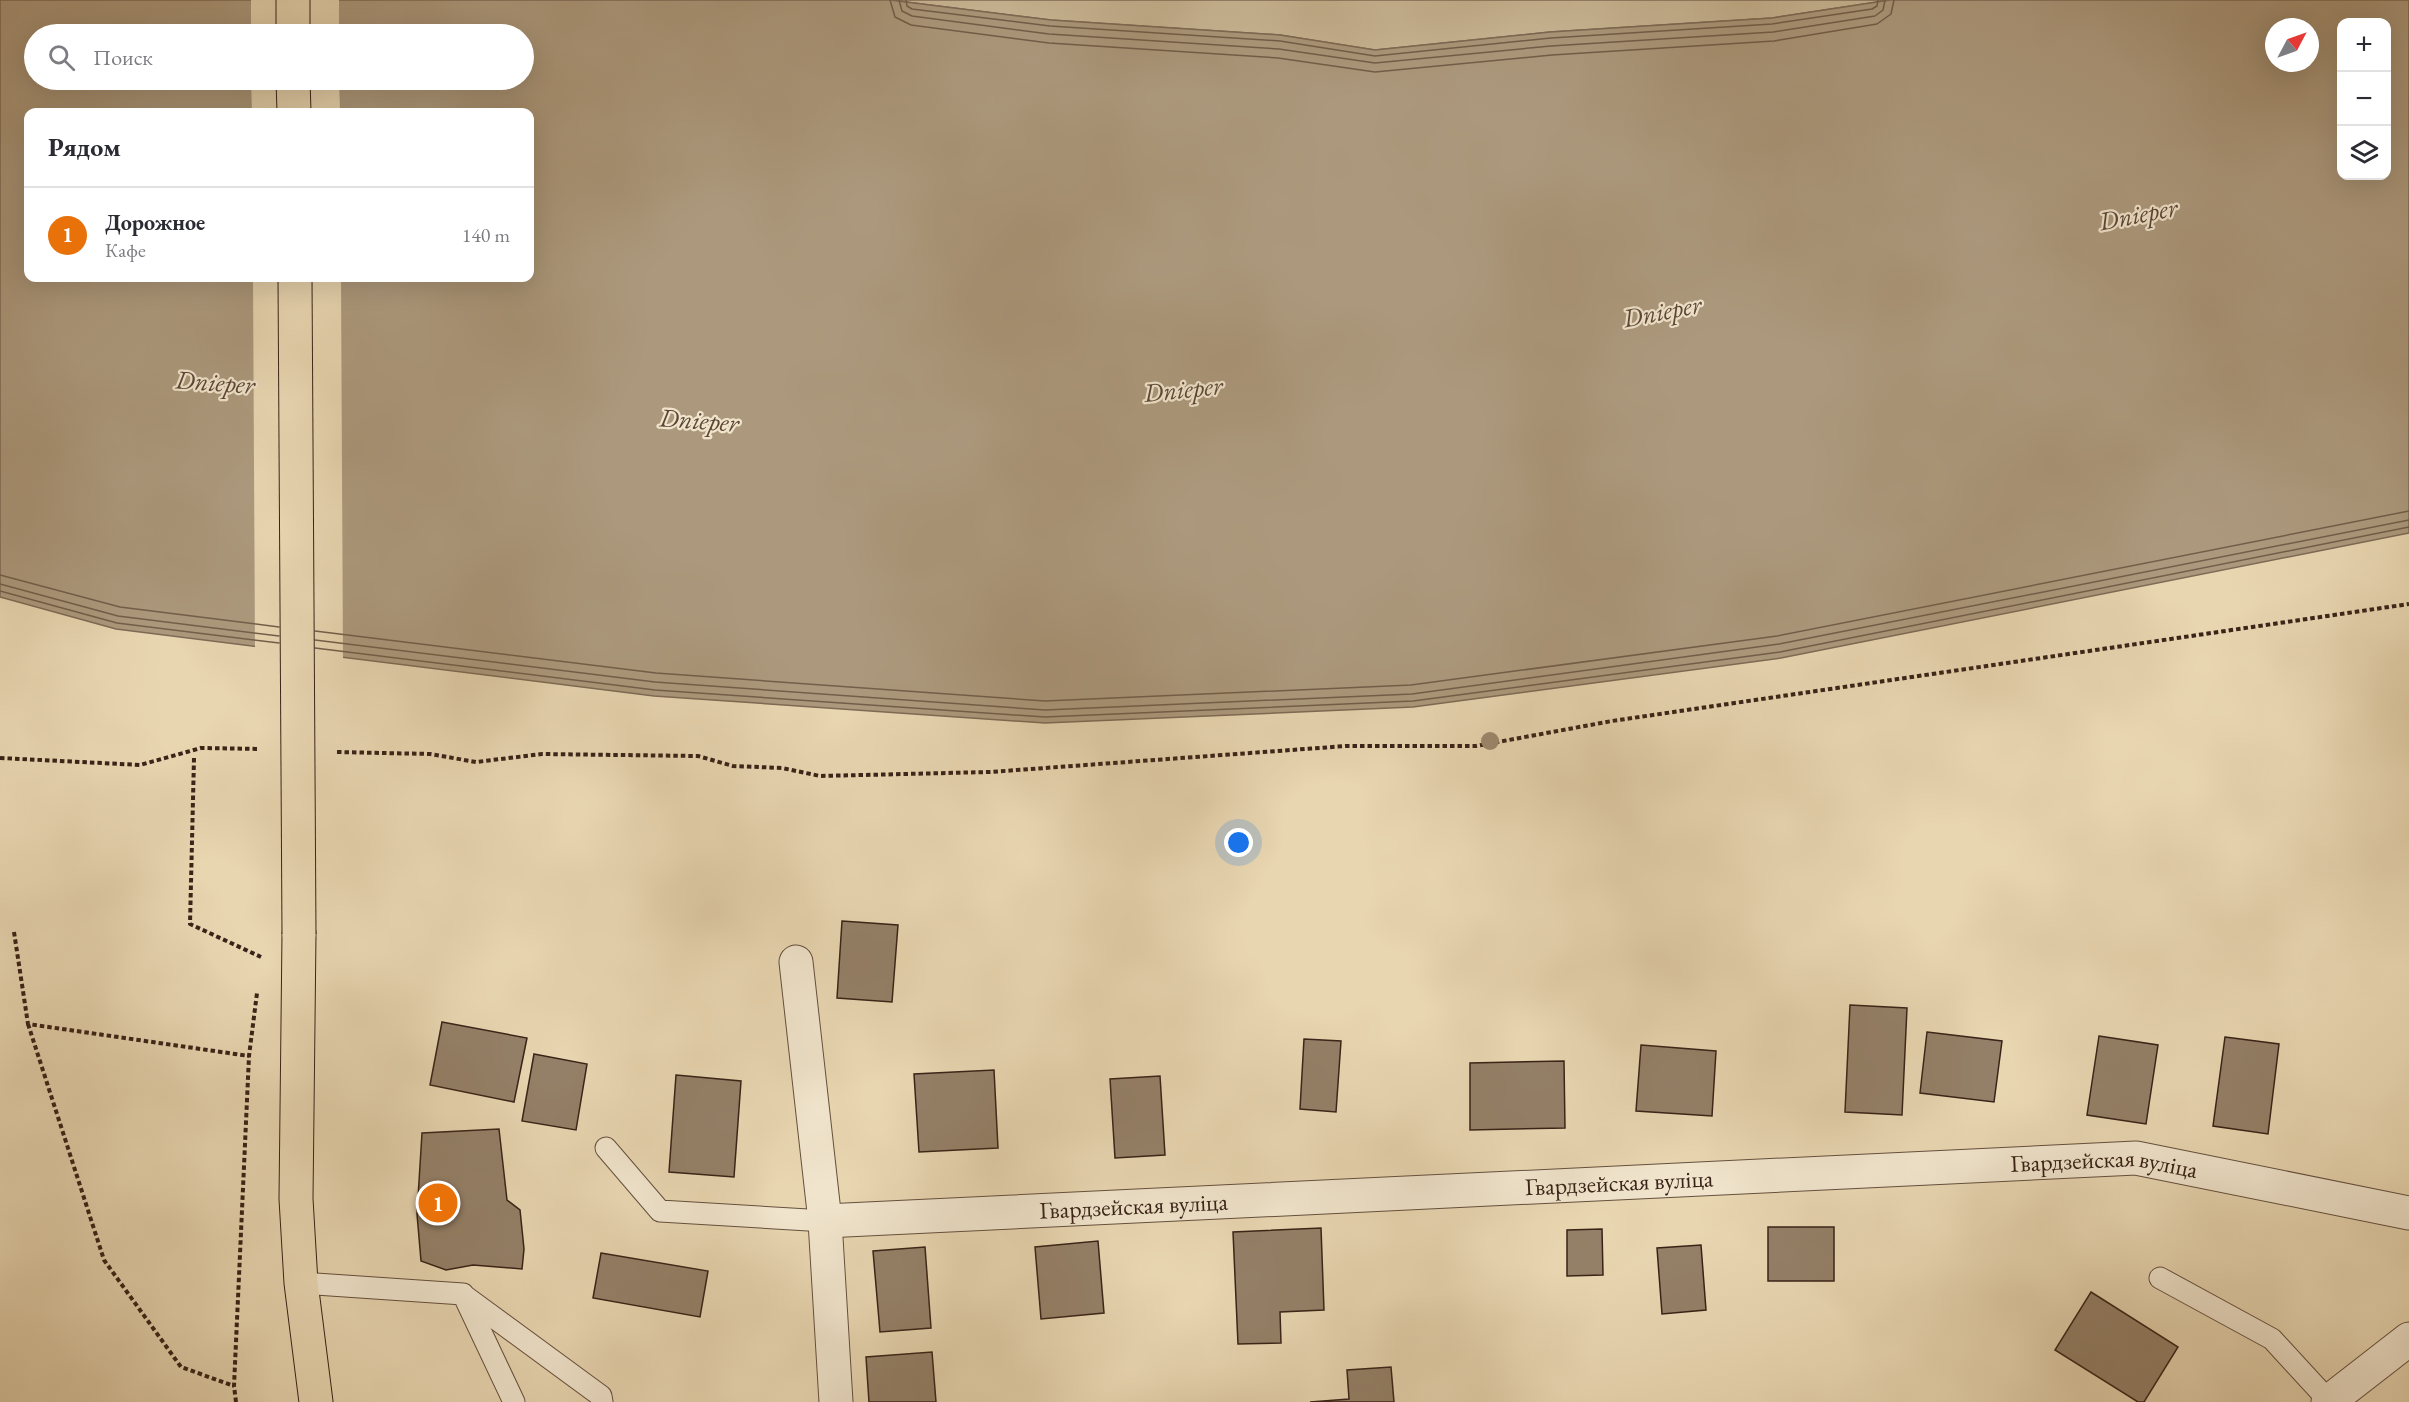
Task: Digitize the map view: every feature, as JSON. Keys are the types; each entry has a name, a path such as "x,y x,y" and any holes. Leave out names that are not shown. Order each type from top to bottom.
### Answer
{"main road":[{"path":"293,0 293,24"},
{"path":"293,90 294,108"},
{"path":"295,282 299,934 296,1199 301,1283 316,1402"}],"street":[{"path":"796,962 825,1221 836,1402"},
{"name":"Гвардзейская вуліца","path":"825,1221 2136,1158 2409,1214"},
{"path":"2328,1402 2409,1339"}],"lane":[{"path":"606,1148 660,1211 825,1221"},
{"path":"2160,1278 2272,1339 2328,1402"},
{"path":"301,1283 463,1294 601,1396 602,1402"},
{"path":"463,1294 514,1402"}],"path":[{"path":"327,751 430,754 476,762 542,753 698,756 733,766 782,768 820,776 990,772 1346,746 1476,746 1612,721 2409,604"},
{"path":"0,758 141,765 201,748 270,750"},
{"path":"194,758 190,924 261,957"},
{"path":"15,932 28,1024 104,1260 181,1367 234,1386"},
{"path":"260,968 265,945"},
{"path":"236,1402 234,1386 249,1056 257,990"},
{"path":"28,1024 249,1056"}],"shaded area":[{"path":"890,0 1890,0 1772,18 1550,32 1375,50 1280,35 1051,20"}],"water":[{"name":"Dnieper","path":"0,0 890,0 1051,20 1280,35 1375,50 1550,32 1772,18 1890,0 2409,0 2409,533 1781,658 1413,707 1045,723 654,696 116,629 0,597"}],"pier":[{"path":"251,0 339,0 339,24 251,24"},
{"path":"251,90 339,90 340,108 252,108"},
{"path":"253,282 341,282 343,660 255,649"}],"building":[{"path":"842,921 898,925 892,1002 837,998"},
{"path":"1850,1005 1907,1008 1902,1115 1845,1112"},
{"path":"442,1022 527,1038 514,1102 430,1085"},
{"path":"1927,1032 2002,1041 1994,1102 1920,1093"},
{"path":"2099,1036 2158,1045 2146,1124 2087,1115"},
{"path":"2225,1037 2279,1044 2268,1134 2213,1126"},
{"path":"1304,1039 1341,1041 1336,1112 1300,1109"},
{"path":"1641,1045 1716,1051 1712,1116 1636,1111"},
{"path":"534,1054 587,1064 576,1130 522,1121"},
{"path":"1564,1061 1565,1128 1470,1130 1470,1063"},
{"path":"994,1070 998,1148 919,1152 914,1074"},
{"path":"676,1075 741,1081 734,1177 669,1172"},
{"path":"1160,1076 1165,1155 1115,1158 1110,1079"},
{"path":"499,1129 507,1200 520,1210 524,1249 522,1269 473,1265 446,1270 421,1261 417,1214 422,1133"},
{"path":"1768,1227 1834,1227 1834,1281 1768,1281"},
{"path":"1321,1228 1324,1310 1280,1312 1281,1343 1238,1344 1233,1232"},
{"path":"1602,1229 1603,1275 1567,1276 1567,1230"},
{"path":"1098,1241 1104,1313 1041,1319 1035,1247"},
{"path":"1701,1245 1706,1310 1662,1314 1657,1248"},
{"path":"925,1247 931,1328 880,1332 873,1251"},
{"path":"601,1253 708,1271 700,1317 593,1298"},
{"path":"2091,1292 2178,1347 2144,1402 2138,1402 2055,1350"},
{"path":"932,1352 936,1402 869,1402 866,1357"},
{"path":"1391,1367 1394,1402 1310,1402 1349,1399 1347,1370"}],"place":[{"name":"Дорожное","path":"438,1203"}]}
